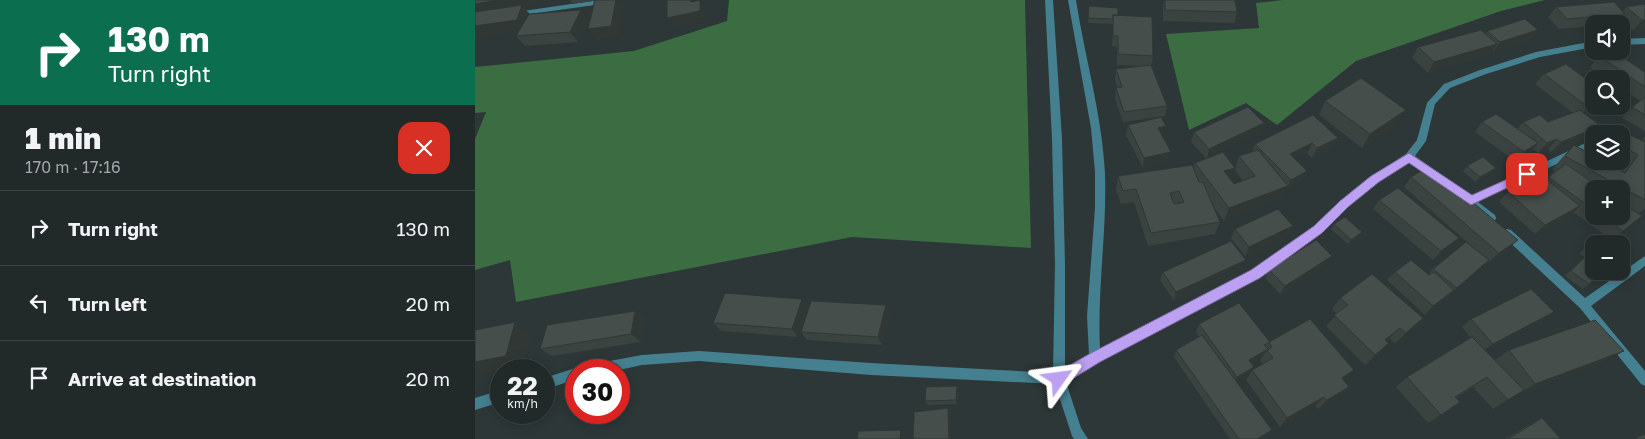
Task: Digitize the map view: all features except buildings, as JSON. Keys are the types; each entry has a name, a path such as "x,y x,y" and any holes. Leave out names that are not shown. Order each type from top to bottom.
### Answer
{"street":[{"path":"503,16 616,0"},
{"path":"1049,0 1057,139 1060,264 1059,379 1077,437"},
{"path":"1072,0 1079,46 1091,95 1099,166 1099,224 1093,316 1095,358"},
{"path":"1630,42 1645,41"},
{"path":"630,362 699,356 871,369 1059,379 1095,358 1255,274 1318,230 1344,204 1375,179 1409,157 1421,141 1431,103 1447,86 1539,54 1585,46"},
{"path":"1471,201 1585,146"},
{"path":"1409,157 1471,201 1584,305 1645,380"},
{"path":"1584,305 1627,276 1645,260"},
{"path":"475,404 490,399"}],"green space":[{"path":"729,0 1025,0 1031,248 852,237 516,302 510,260 475,270 475,139 486,112 475,113 475,67 634,51 727,21"},
{"path":"1282,0 1545,0 1501,11 1356,61 1277,125 1246,103 1189,130 1166,34 1259,28 1256,3"}],"route":[{"path":"1059,379 1095,358 1186,312 1255,274 1318,230 1344,204 1375,179 1409,157 1471,201 1527,174"}]}
